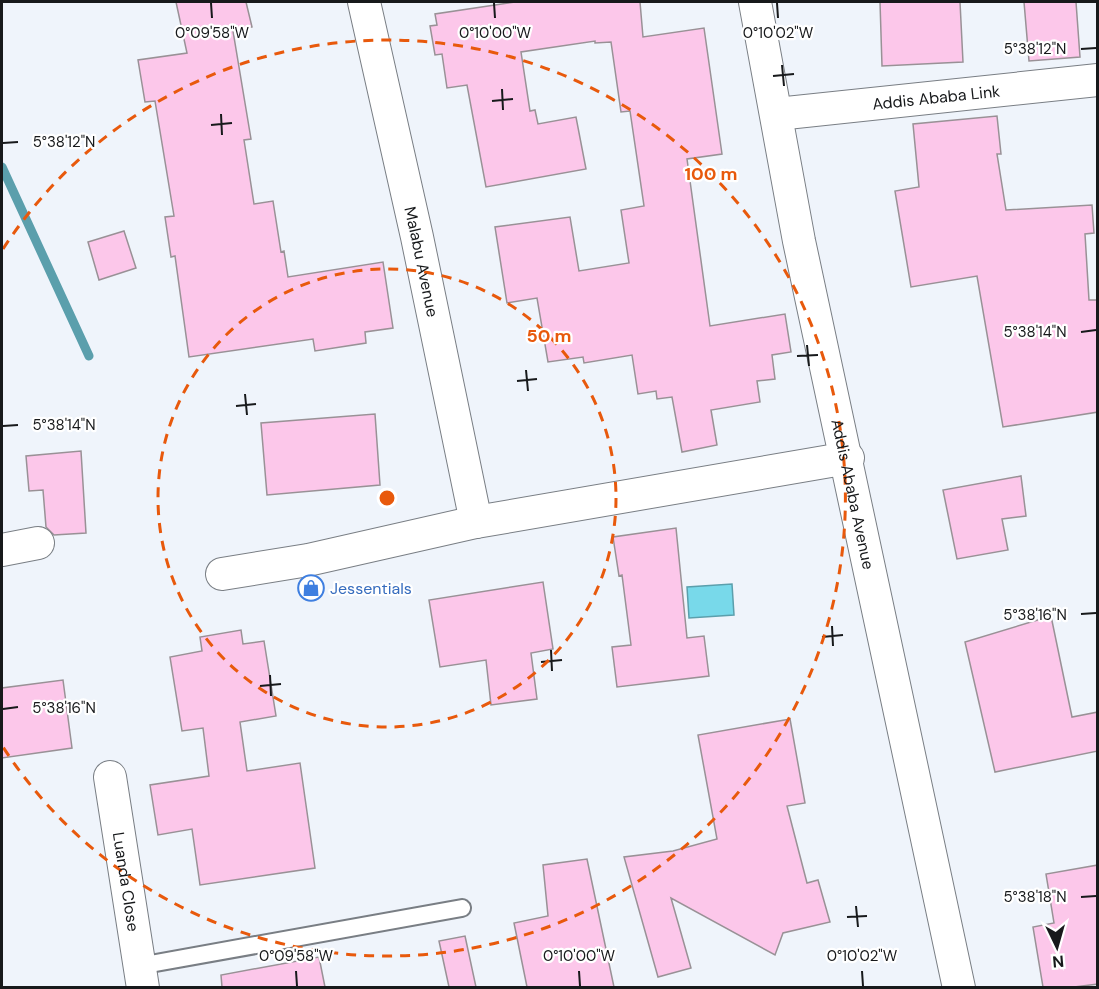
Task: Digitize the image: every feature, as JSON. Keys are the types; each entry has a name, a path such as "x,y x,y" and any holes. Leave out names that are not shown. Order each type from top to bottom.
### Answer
{"street":[{"name":"Malabu Avenue","path":"364,2 417,237 476,522"},
{"name":"Addis Ababa Avenue","path":"755,2 799,241 848,458 959,987"},
{"name":"Addis Ababa Link","path":"777,114 1098,80"},
{"path":"222,574 308,560 476,522 848,458"},
{"path":"2,550 38,543"},
{"name":"Luanda Close","path":"110,777 141,977"}],"lane":[{"path":"141,977 462,908"}],"water":[{"path":"732,584 734,615 689,618 687,587"}],"building":[{"path":"176,2 246,2 252,27 233,31 251,139 244,140 254,204 273,201 281,252 284,251 288,277 383,262 393,328 365,332 366,343 315,351 313,339 189,357 175,256 171,257 165,217 174,216 155,101 145,102 138,60 187,53"},
{"path":"515,2 640,2 643,37 704,28 722,154 687,159 710,326 785,314 791,352 772,355 775,379 757,381 760,402 711,410 717,445 682,452 672,397 657,399 656,391 638,394 632,355 584,363 583,357 548,362 537,298 507,303 495,227 570,217 579,271 629,263 621,210 644,206 630,111 621,112 611,42 595,43 595,41 521,52 530,111 535,110 538,124 576,117 586,169 486,187 467,85 447,88 442,54 435,55 430,26 437,25 435,14"},
{"path":"880,2 960,2 963,62 882,66"},
{"path":"1024,2 1076,2 1080,57 1029,61"},
{"path":"997,116 1001,154 997,154 1006,210 1092,205 1094,233 1085,234 1089,300 1098,300 1098,412 1003,427 977,276 911,287 895,191 919,187 913,124"},
{"path":"124,231 136,268 99,280 88,242"},
{"path":"375,414 380,485 267,495 261,423"},
{"path":"81,451 86,533 54,535 46,527 43,490 29,491 26,456"},
{"path":"1021,476 1026,516 1002,519 1008,550 957,559 943,490"},
{"path":"676,528 687,638 704,636 709,676 617,687 612,647 631,645 622,575 619,576 613,537"},
{"path":"543,582 553,649 531,653 537,699 491,705 486,660 440,667 429,600"},
{"path":"1051,616 1072,717 1098,712 1098,751 995,772 965,642"},
{"path":"241,630 243,644 264,641 276,716 240,722 247,771 300,763 315,868 200,885 192,829 158,835 150,785 209,776 203,728 182,731 170,657 202,651 200,637"},
{"path":"63,680 72,748 2,758 2,688"},
{"path":"790,719 805,803 787,806 807,883 818,880 830,922 783,933 775,955 671,898 691,968 658,977 624,857 673,851 717,839 698,735"},
{"path":"587,859 614,987 527,987 514,923 548,916 543,865"},
{"path":"1098,865 1098,984 1043,987 1033,927 1054,923 1046,874"},
{"path":"465,936 476,987 449,987 439,941"},
{"path":"319,957 325,987 222,987 221,975"}],"waterway":[{"path":"2,167 89,356"}],"place":[{"name":"Jessentials","path":"311,588"}]}
